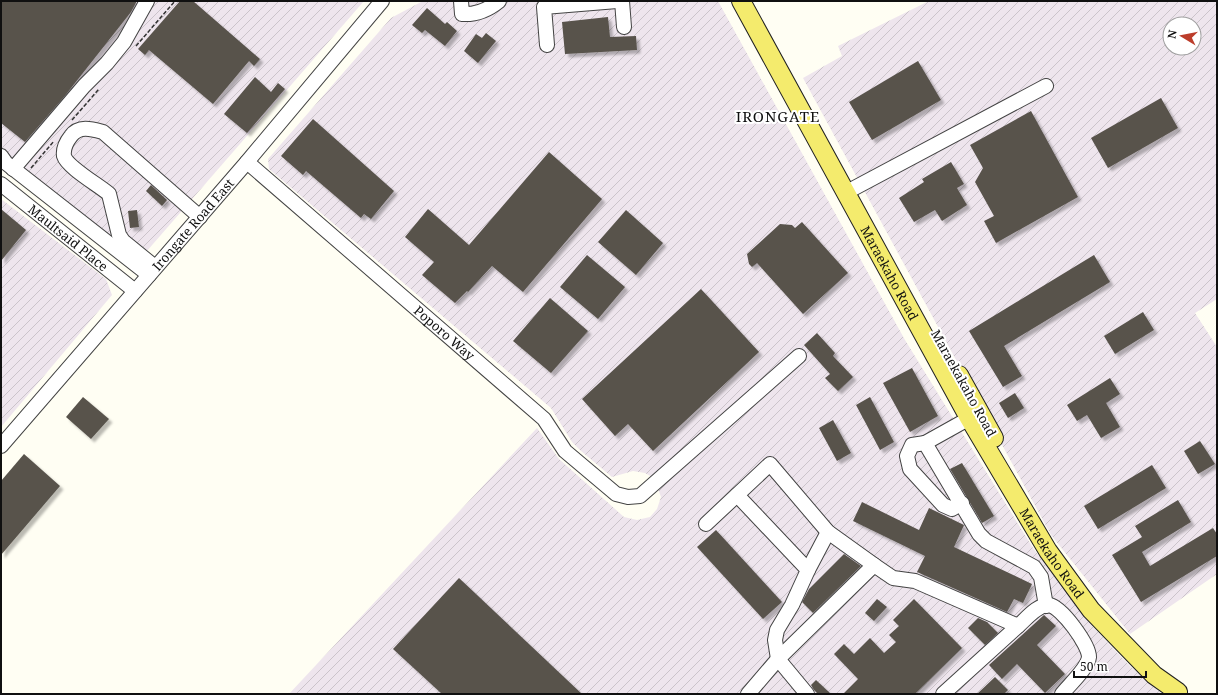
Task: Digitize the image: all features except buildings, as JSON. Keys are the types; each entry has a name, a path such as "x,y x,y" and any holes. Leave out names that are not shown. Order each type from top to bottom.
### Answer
{"main road":[{"path":"741,1 772,53 849,191"},
{"path":"751,1 772,53"},
{"name":"Maraekaho Road","path":"849,191 1048,551 1091,610 1154,675 1180,693"}],"street":[{"path":"13,169 124,42 148,1"},
{"path":"461,1 462,14 483,11 499,1"},
{"path":"547,46 544,7 564,3 617,1"},
{"path":"622,1 624,27"},
{"name":"Irongate Road East","path":"1,446 247,162 380,2"},
{"path":"849,191 1046,86"},
{"path":"152,271 119,235 109,194 69,163 64,155 66,143 74,132 87,128 103,132 200,217"},
{"path":"1,156 13,169 152,271"},
{"name":"Poporo Way","path":"247,162 544,419 565,451 616,494 628,497 640,496 799,356"},
{"name":"Maultsaid Place","path":"1,184 135,291"},
{"path":"962,503 952,509 943,505 910,469 908,456 912,445 925,443 974,415"},
{"path":"925,443 962,503 979,534 986,541 1034,568 1041,577 1046,606"},
{"path":"706,524 770,464 828,532 874,565 894,578 915,581 1018,626"},
{"path":"737,495 808,570"},
{"path":"805,693 778,659 775,640 777,630 792,605 828,532"},
{"path":"748,694 778,659 874,565"},
{"path":"943,694 1039,608 1046,606 1058,609 1071,623 1086,647 1089,656 1087,665 1062,694"}],"shaded area":[{"path":"1,1 364,1 140,259 1,163"},
{"path":"718,1 905,340 1033,548 1091,625 1130,666 1162,694 289,694 537,428 559,459 624,517 637,520 650,517 657,509 661,497 654,478 645,473 633,471 612,477 581,451 572,442 551,408 269,169 268,159 391,18 421,2"},
{"path":"929,1 1217,1 1217,299 1195,313 1217,347 1217,574 1130,634 1051,535 803,78 842,56 838,46"},
{"path":"1,199 106,279 112,295 1,427"}],"district":[{"name":"IRONGATE","path":"778,117"}]}
